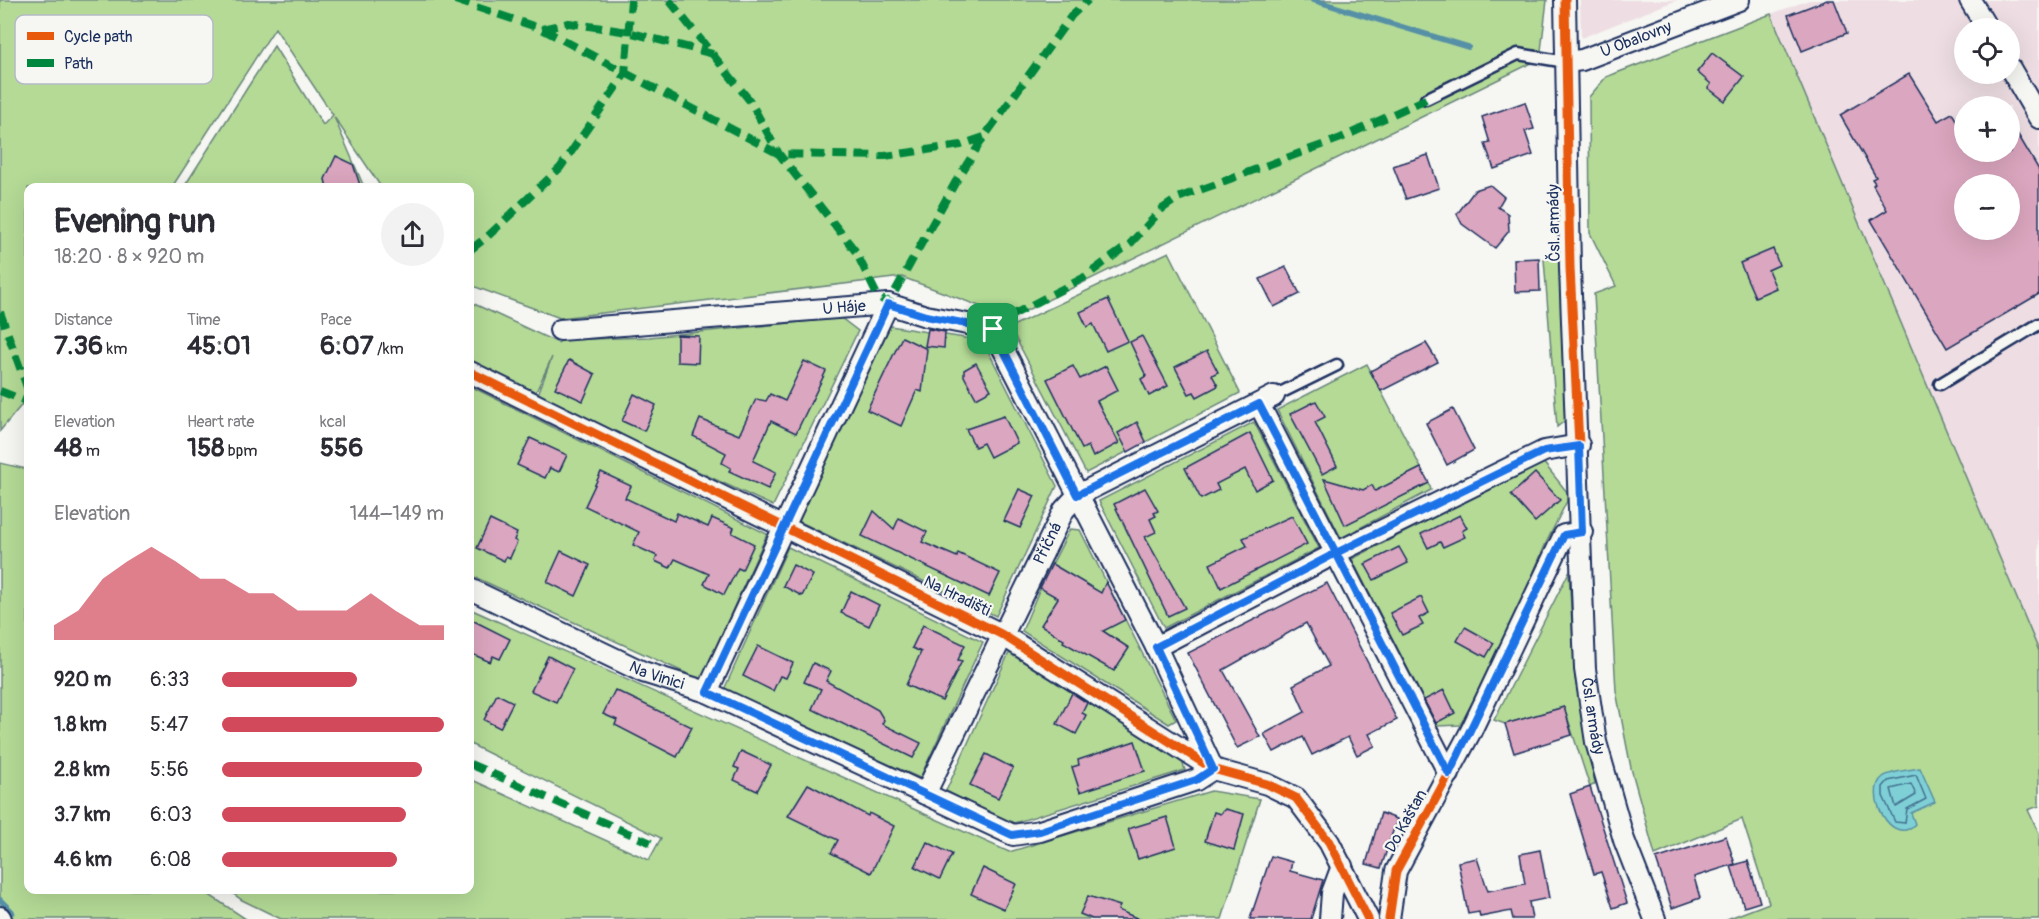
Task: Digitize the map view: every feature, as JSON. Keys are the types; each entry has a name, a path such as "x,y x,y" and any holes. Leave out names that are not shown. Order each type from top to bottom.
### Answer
{"street":[{"name":"Čsl. armády","path":"1565,0 1570,268 1579,446 1585,669 1596,742 1624,840 1655,919"},
{"name":"U Obalovny","path":"1566,62 1582,60 1739,0"},
{"path":"1970,0 1981,18"},
{"path":"2019,84 2039,118"},
{"path":"707,692 888,304"},
{"name":"U Háje","path":"560,330 888,304 926,316 993,329 1156,647 1213,769"},
{"name":"Na Hradišti","path":"474,374 1001,634 1213,769 1267,784 1296,798 1312,818 1342,866 1368,919"},
{"path":"1266,400 1336,553 1449,774"},
{"name":"Příčná","path":"925,794 1001,634 1064,510 1077,495 1266,400"},
{"path":"1156,647 1336,553 1544,451 1579,446"},
{"name":"Do Kaštan","path":"1389,919 1396,871 1449,774 1564,535 1582,532"},
{"name":"Na Vinici","path":"474,591 643,672 707,692 1012,835 1040,831 1196,780 1213,769"},
{"path":"1330,919 1332,893 1342,866"}],"lane":[{"path":"1426,99 1518,54 1566,62"},
{"path":"1940,384 2039,324"},
{"path":"1266,400 1337,365"}],"shaded area":[{"path":"1580,0 1677,0 1581,38"},
{"path":"1809,0 2039,0 2039,651 1771,14"}],"green space":[{"path":"0,0 1547,0 1540,59 1011,318 902,277 560,318 474,286 474,183 378,183 334,117 362,183 187,183 274,46 323,125 333,115 275,28 175,183 24,183 24,402 0,431"},
{"path":"1771,14 2039,651 2039,806 2028,810 2039,833 2039,919 1727,919 1769,903 1742,819 1655,855 1631,768 1616,691 1594,294 1616,286 1590,233 1589,97 1606,77"},
{"path":"1169,252 1240,393 1086,473 1010,327"},
{"path":"1544,259 1561,259 1567,419 1557,427"},
{"path":"474,304 558,343 562,340 649,337 841,318 858,331 773,506 537,397 552,357 535,394 474,366"},
{"path":"890,326 983,341 1057,486 996,616 798,521"},
{"path":"1367,364 1421,468 1389,484 1396,499 1429,483 1431,490 1341,538 1277,410"},
{"path":"474,388 767,534 701,680 474,577"},
{"path":"1254,422 1319,548 1164,628 1099,501"},
{"path":"1543,462 1567,492 1567,501 1546,543 1501,650 1460,725 1437,726 1352,559"},
{"path":"0,463 24,469 24,894 208,894 246,919 14,919 0,901"},
{"path":"1070,529 1080,530 1176,720 1169,724 1022,631 1040,588"},
{"path":"788,547 983,642 920,778 723,692"},
{"path":"1569,572 1575,678 1595,784 1590,787 1564,707 1505,724 1494,720"},
{"path":"474,611 1009,852 1211,791 1260,799 1222,919 281,919 234,894 474,894 474,781 649,860 661,838 474,746"},
{"path":"1009,653 1182,761 1185,770 1011,824 946,791"}],"water":[{"path":"1920,768 1935,802 1911,813 1915,824 1906,830 1897,829 1889,824 1878,805 1876,794 1878,784 1886,775"}],"building":[{"path":"1827,0 1834,0 1847,33 1802,51 1788,15"},
{"path":"1712,53 1744,77 1725,101 1708,88 1711,84 1697,72"},
{"path":"1909,74 1938,121 1952,113 1954,116 1954,162 2020,162 2020,138 2039,170 2039,294 1947,348 1871,220 1887,210 1873,185 1875,183 1872,179 1876,177 1840,115"},
{"path":"1525,102 1534,129 1525,131 1533,155 1494,169 1485,144 1490,143 1482,117"},
{"path":"1428,155 1439,188 1406,199 1393,166"},
{"path":"336,156 353,164 359,183 326,183 325,179"},
{"path":"1490,185 1504,197 1498,207 1508,214 1509,231 1495,248 1462,224 1457,214 1475,190"},
{"path":"1773,249 1779,265 1768,270 1776,288 1755,297 1740,263"},
{"path":"1539,258 1540,291 1515,292 1514,259"},
{"path":"1286,267 1300,294 1274,307 1260,279"},
{"path":"1108,299 1128,341 1106,351 1093,324 1087,327 1080,312"},
{"path":"928,329 945,332 944,348 925,346"},
{"path":"677,335 699,336 698,363 677,362"},
{"path":"1142,336 1168,386 1149,396 1141,379 1146,376 1130,342"},
{"path":"902,337 927,349 922,392 917,390 901,426 867,410"},
{"path":"1426,343 1438,362 1381,391 1370,371"},
{"path":"1207,351 1218,372 1212,375 1218,386 1197,397 1194,392 1189,394 1175,367"},
{"path":"569,360 595,374 583,401 555,388"},
{"path":"804,361 826,371 796,433 771,421 753,461 776,472 768,489 729,471 731,468 722,463 726,453 693,436 700,419 739,435 756,399 766,401 770,394 785,401"},
{"path":"976,363 991,390 976,398 964,376 964,370"},
{"path":"1073,366 1080,379 1106,366 1118,390 1097,401 1119,443 1093,457 1088,446 1082,449 1047,379"},
{"path":"634,394 656,405 644,431 622,421"},
{"path":"1316,401 1325,417 1315,422 1337,466 1322,474 1290,414"},
{"path":"1453,409 1474,450 1447,465 1426,423"},
{"path":"1004,416 1017,443 990,457 983,443 975,447 966,429"},
{"path":"1137,422 1146,442 1128,452 1118,433"},
{"path":"1250,433 1273,480 1255,490 1245,469 1216,484 1219,490 1201,499 1185,468"},
{"path":"530,438 567,455 559,472 550,468 545,478 517,465"},
{"path":"1421,468 1429,483 1345,525 1324,479 1363,490 1372,485 1375,491"},
{"path":"601,472 631,486 625,498 674,521 677,513 708,527 712,518 734,528 732,533 754,544 742,570 738,568 724,595 704,584 709,574 675,559 670,568 655,561 657,556 633,545 639,532 585,506"},
{"path":"1535,473 1560,500 1535,522 1511,495"},
{"path":"1145,488 1158,511 1154,513 1156,516 1150,519 1156,532 1145,537 1185,608 1168,616 1114,504"},
{"path":"1019,489 1035,496 1020,528 1004,521"},
{"path":"874,511 894,529 899,518 927,532 922,542 957,557 958,553 1000,573 989,596 862,536"},
{"path":"1460,515 1467,528 1462,531 1465,537 1443,547 1440,542 1428,548 1421,534"},
{"path":"1292,516 1307,544 1221,588 1210,564 1247,546 1243,538"},
{"path":"490,520 517,533 514,540 517,542 510,558 506,556 504,561 477,548"},
{"path":"1399,547 1408,563 1374,580 1365,564"},
{"path":"561,551 590,565 576,596 547,582"},
{"path":"1052,564 1101,593 1106,582 1125,620 1103,631 1129,648 1114,671 1063,642 1064,640 1041,625 1058,598 1040,588"},
{"path":"793,565 813,575 802,596 783,586"},
{"path":"1327,583 1397,720 1369,734 1375,746 1357,755 1348,737 1312,755 1303,737 1274,752 1264,734 1305,712 1293,685 1329,666 1306,623 1223,670 1260,737 1237,748 1188,653"},
{"path":"851,591 879,605 869,626 841,613"},
{"path":"1421,597 1429,613 1419,618 1423,625 1402,635 1390,613"},
{"path":"474,621 510,639 500,659 493,656 490,662 474,655"},
{"path":"923,625 965,645 958,660 962,661 942,701 906,685 921,652 912,648"},
{"path":"1465,627 1494,643 1486,657 1457,641"},
{"path":"758,646 793,663 786,678 780,676 773,691 743,676"},
{"path":"548,656 573,669 556,702 531,691"},
{"path":"813,663 831,671 826,681 878,710 884,720 882,724 921,743 913,758 812,709 821,689 804,682"},
{"path":"615,690 692,727 677,757 615,725 617,720 603,714"},
{"path":"1444,690 1455,713 1436,723 1424,700"},
{"path":"1072,693 1087,703 1082,713 1086,715 1076,734 1057,724"},
{"path":"497,694 513,702 500,728 484,720"},
{"path":"1564,707 1572,735 1514,753 1505,724"},
{"path":"1135,741 1145,771 1080,792 1072,767 1079,765 1078,760"},
{"path":"741,751 771,765 757,791 734,780 739,769 734,767"},
{"path":"986,754 1013,768 998,798 970,785"},
{"path":"808,784 868,816 869,813 894,826 871,873 831,853 838,840 788,816"},
{"path":"1590,787 1627,903 1613,908 1601,872 1594,874 1570,794"},
{"path":"1225,809 1244,814 1234,850 1205,841 1214,812 1220,814"},
{"path":"1381,813 1397,819 1381,868 1366,864"},
{"path":"1167,817 1176,847 1138,859 1128,829"},
{"path":"1726,836 1735,864 1694,877 1700,898 1672,908 1656,859"},
{"path":"927,842 952,854 940,879 915,867"},
{"path":"1540,850 1549,898 1529,902 1532,919 1513,919 1511,911 1480,917 1479,912 1468,914 1458,862 1477,858 1488,891 1525,884 1520,854"},
{"path":"1271,856 1292,862 1290,871 1323,880 1311,919 1250,919"},
{"path":"1748,861 1760,902 1744,907 1731,866"},
{"path":"983,868 1016,884 1004,909 971,894"},
{"path":"1088,896 1120,906 1118,910 1139,919 1092,919 1080,914"}],"waterway":[{"path":"1313,0 1468,47"},
{"path":"0,900 12,912"}],"marked path":[{"path":"455,0 542,29 779,154 885,156 961,145 984,137"},
{"path":"474,247 560,168 625,74 631,0"},
{"path":"669,0 750,101 779,154 856,252 877,295 888,304 955,183 984,137 1072,15 1088,0"},
{"path":"542,29 569,23 628,32 713,54"},
{"path":"993,329 1005,319 1083,278 1130,244 1162,209 1178,198 1341,138 1426,99"},
{"path":"0,312 24,379"},
{"path":"0,391 24,400"},
{"path":"474,766 651,843"}],"cycle path":[{"path":"1389,919 1396,871 1449,774 1336,553 1544,451 1579,445 1570,268 1565,0"},
{"path":"474,374 1001,634 1213,769 1267,784 1296,798 1329,842 1368,919"}],"route":[{"path":"993,329 926,316 888,304 707,692 1012,835 1040,831 1196,780 1213,769 1156,647 1336,553 1449,774 1508,657 1564,535 1582,532 1579,446 1544,451 1336,553 1259,404 1077,495 993,329"}]}
